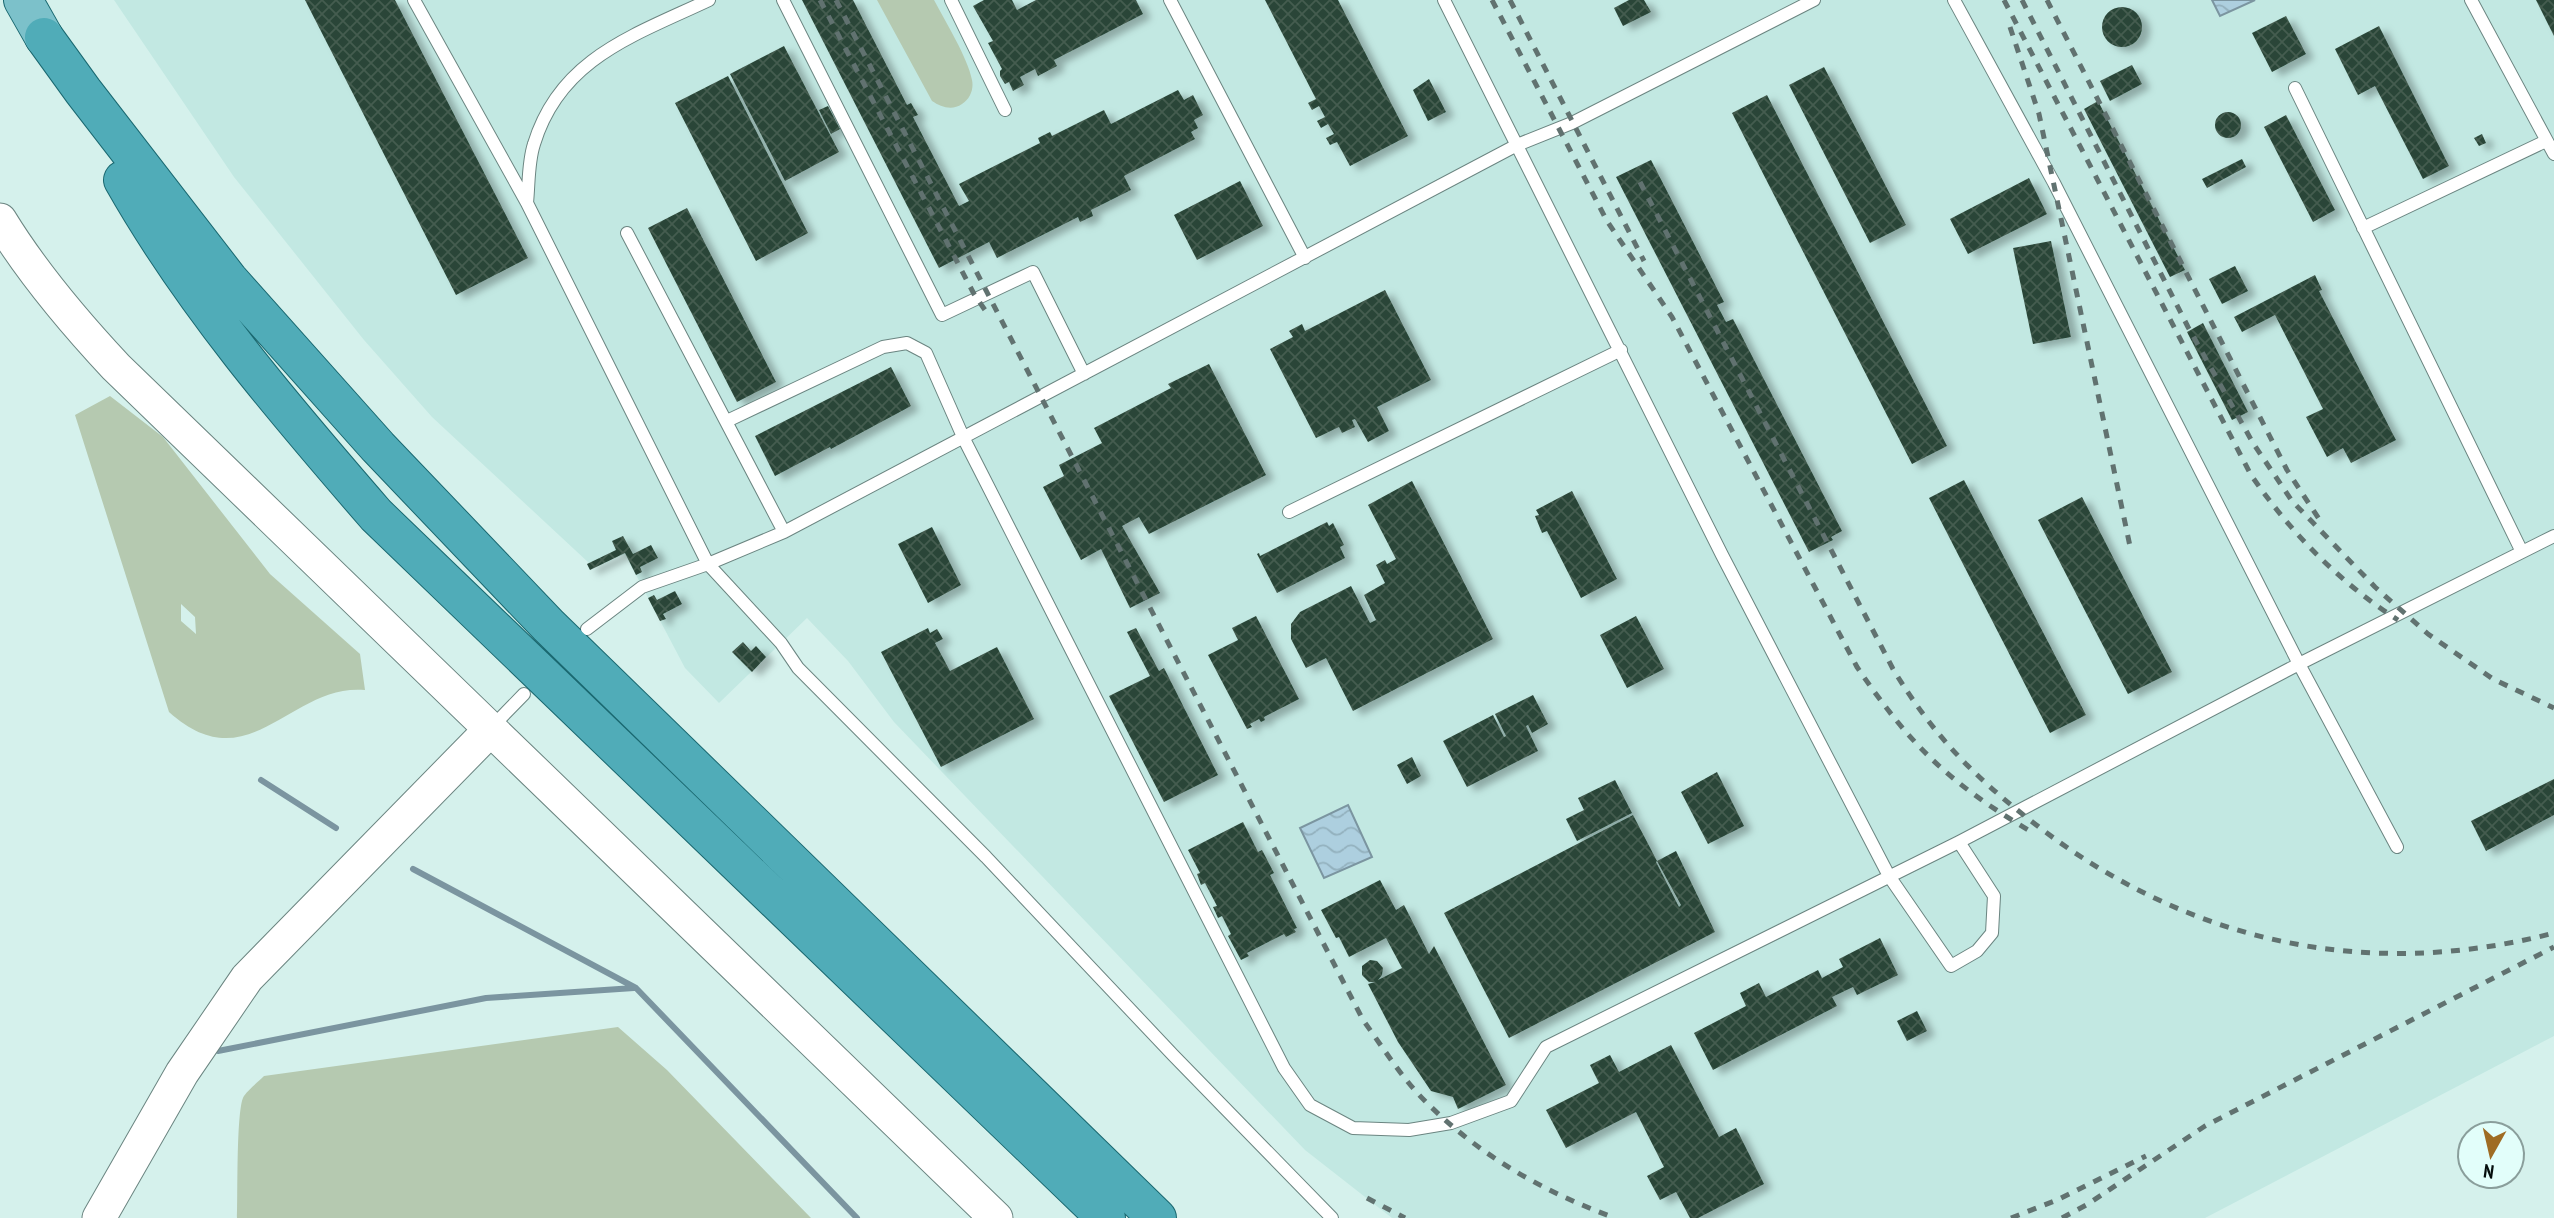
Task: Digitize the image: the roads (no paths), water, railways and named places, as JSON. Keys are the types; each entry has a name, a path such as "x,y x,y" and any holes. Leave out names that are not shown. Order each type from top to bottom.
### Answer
{"highway":[{"path":"44,37 131,192 177,264 252,367 376,515 1106,1218"},
{"path":"44,37 90,102 229,280 378,447 548,625 1157,1218"}],"main road":[{"path":"23,0 44,37"}],"street":[{"path":"0,220 50,292 116,367 996,1218"},
{"path":"99,1218 182,1073 247,978 490,730"}],"lane":[{"path":"414,0 527,203 708,564 781,643 799,668 986,857 1332,1218"},
{"path":"527,203 533,146 551,104 563,86 584,66 617,43 709,0"},
{"path":"783,0 942,315 1033,272 1084,374"},
{"path":"951,0 1005,110"},
{"path":"1170,0 1305,258"},
{"path":"1444,0 1722,555 1889,876 1951,966 1977,951 1992,933 1994,895 1959,842"},
{"path":"587,629 642,587 708,564 784,532 1517,145 1572,123 1814,0"},
{"path":"1954,0 2054,183 2299,664 2398,846"},
{"path":"2471,0 2554,155"},
{"path":"2295,88 2522,552"},
{"path":"2363,228 2546,141"},
{"path":"627,233 784,532"},
{"path":"727,422 883,348 907,343 926,354 964,439 1284,1068 1310,1105 1353,1128 1409,1130 1440,1125 1511,1101 1546,1047 1959,842 2299,664 2554,536"},
{"path":"1289,512 1621,350"},
{"path":"490,730 524,694"}],"water":[{"path":"2212,0 2255,0 2220,16"},
{"path":"1348,805 1372,857 1324,878 1300,828"}],"waterway":[{"path":"261,780 336,828"},
{"path":"413,869 636,988 857,1218"},
{"path":"218,1051 486,998 634,988"}],"railway":[{"path":"820,0 974,294 987,313"},
{"path":"836,0 1363,1020 1416,1092 1468,1139 1537,1184 1615,1218"},
{"path":"1492,0 1607,221 1672,317 1857,667 1895,719 1933,760 1976,796 2030,831"},
{"path":"1510,0 1644,261"},
{"path":"2004,0 2251,475 2317,555 2336,573 2398,620"},
{"path":"2022,0 2188,327 2253,443 2292,501 2375,587 2428,634 2493,679 2554,708"},
{"path":"2047,0 2287,470 2319,519"},
{"path":"2010,27 2039,114 2131,551"},
{"path":"1640,182 1893,669 1939,735 1974,772 2013,807 2093,865 2154,898 2216,923 2281,941 2347,951 2415,953 2484,947 2554,933"},
{"path":"2062,1218 2088,1204 2205,1126 2554,947"},
{"path":"2011,1218 2057,1200 2146,1156"},
{"path":"1367,1198 1405,1218"}]}
